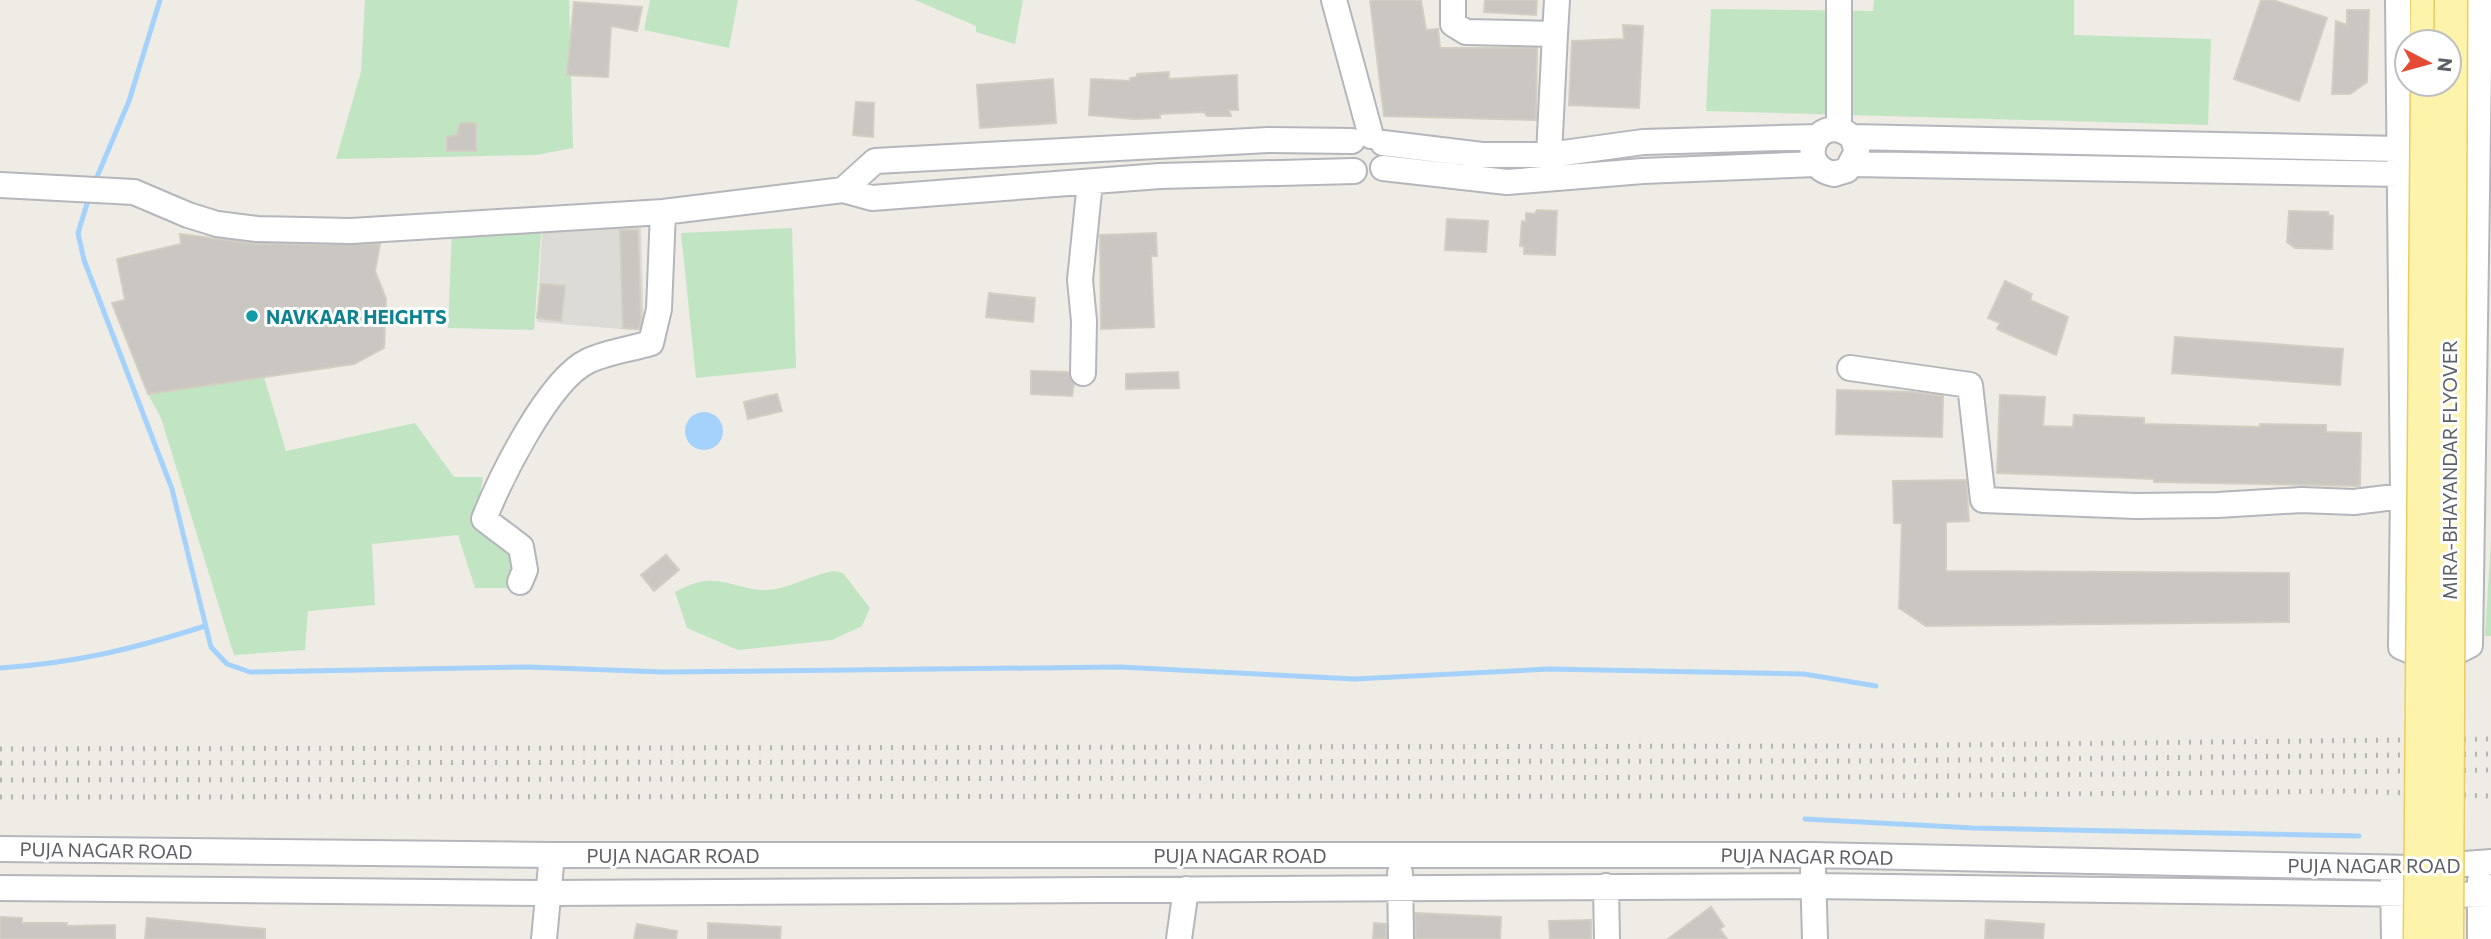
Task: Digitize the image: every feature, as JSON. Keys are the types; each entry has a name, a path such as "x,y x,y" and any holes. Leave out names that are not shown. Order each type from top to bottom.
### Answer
{"main road":[{"path":"2427,0 2427,28"},
{"name":"MIRA-BHAYANDAR FLYOVER","path":"2447,939 2451,0"},
{"name":"MIRA-BHAYANDAR FLYOVER","path":"2420,939 2427,98"}],"street":[{"path":"1334,0 1369,140 1387,155 1383,168"},
{"path":"1452,0 1453,24 1466,32 1555,34"},
{"path":"1549,155 1557,0"},
{"path":"1836,134 1839,0"},
{"path":"2398,0 2403,496 2401,647 2436,662 2470,645 2473,390 2484,192 2485,101 2480,0"},
{"path":"1816,164 1812,151 1836,134"},
{"path":"1836,134 1857,151 1853,164"},
{"path":"843,190 875,162 1268,140 1369,140 1482,155 1549,155 1643,142 1836,134 2398,149"},
{"path":"1354,171 1347,160 1369,140"},
{"path":"1643,142 1643,171"},
{"path":"1160,145 1160,176"},
{"path":"938,195 939,157"},
{"path":"0,185 134,192 197,218 257,229 351,231 663,212 843,190 872,198 1160,176 1354,171 1366,176 1383,168 1507,182 1643,171 1816,164 1834,174 1853,164 2400,174"},
{"path":"1083,373 1084,321 1080,279 1090,181"},
{"path":"520,582 525,570 521,547 484,519 502,474 559,387 586,362 651,343 659,309 663,212"},
{"path":"1850,368 1970,385 1983,500 2205,506 2301,500 2354,502 2472,488"},
{"path":"2401,387 2473,390"},
{"name":"PUJA NAGAR ROAD","path":"0,849 552,855 1813,855 2393,867 2486,863"},
{"path":"544,939 552,855"},
{"path":"1401,855 1401,939"},
{"path":"1813,855 1815,939"},
{"path":"2485,912 2486,863"},
{"path":"2393,867 2394,939"},
{"path":"1606,886 1607,939"},
{"name":"PUJA NAGAR ROAD","path":"0,888 548,893 1814,886 2393,895 2485,912"},
{"path":"1179,939 1186,889"}],"shaded area":[{"path":"641,226 644,331 537,322 542,233"}],"green space":[{"path":"365,0 569,0 573,148 536,155 336,159 361,72"},
{"path":"650,0 738,0 729,48 644,30"},
{"path":"915,0 1023,0 1015,44 976,32 976,26"},
{"path":"1874,0 2074,0 2074,35 2211,39 2208,125 1706,111 1711,9 1873,11"},
{"path":"792,228 796,368 696,378 681,233"},
{"path":"452,230 541,234 534,330 448,328"},
{"path":"264,377 286,451 415,423 454,477 483,477 476,517 514,559 509,588 475,588 458,535 372,544 375,605 308,611 305,650 234,655 161,418 148,394"},
{"path":"2491,538 2491,636 2485,636"},
{"path":"834,571 843,573 870,608 862,626 832,640 738,650 687,628 675,592 705,581 717,581 750,589 776,589"}],"water":[{"path":"704,412 718,417 723,431 718,445 704,450 690,445 685,431 690,417"}],"building":[{"path":"1370,0 1421,0 1426,30 1438,29 1440,48 1537,48 1536,120 1384,116"},
{"path":"1485,0 1537,0 1536,15 1484,12"},
{"path":"2261,0 2273,0 2327,18 2299,101 2234,79"},
{"path":"574,2 642,7 637,31 611,26 608,77 567,75"},
{"path":"2347,10 2369,10 2367,82 2350,94 2332,94 2336,21 2347,25"},
{"path":"1623,25 1643,26 1639,108 1569,105 1572,41 1624,39"},
{"path":"1169,72 1169,79 1237,75 1238,110 1229,110 1231,116 1207,116 1204,112 1160,114 1160,118 1135,119 1089,115 1091,79 1130,81 1130,78 1137,77 1137,74"},
{"path":"1053,79 1056,123 980,128 977,85"},
{"path":"856,102 874,103 873,137 853,135"},
{"path":"460,123 476,123 476,151 447,151 447,137 457,135"},
{"path":"1537,210 1557,211 1555,255 1524,254 1524,246 1520,246 1522,221 1526,222 1526,213 1535,214"},
{"path":"2289,211 2328,212 2328,215 2333,216 2332,249 2295,248 2287,242"},
{"path":"1447,219 1488,221 1486,252 1445,250"},
{"path":"620,230 638,230 641,319 639,329 623,328"},
{"path":"1156,233 1157,256 1151,256 1154,327 1101,329 1100,235"},
{"name":"NAVKAAR HEIGHTS","path":"180,234 257,244 380,244 375,271 386,299 384,348 354,364 148,394 112,303 125,300 117,259 181,244"},
{"path":"2005,281 2032,294 2030,300 2068,317 2056,355 1997,329 2000,323 1988,318"},
{"path":"541,284 565,286 561,321 537,318"},
{"path":"989,293 1035,298 1033,322 986,317"},
{"path":"2175,337 2343,349 2340,385 2172,373"},
{"path":"1031,371 1068,372 1074,384 1072,396 1031,394"},
{"path":"1178,372 1179,388 1126,389 1126,374"},
{"path":"1837,390 1912,392 1943,396 1942,437 1836,434"},
{"path":"777,394 782,411 748,419 744,402"},
{"path":"2000,395 2045,397 2043,426 2073,427 2074,415 2144,418 2144,424 2260,427 2260,424 2326,425 2326,432 2361,433 2360,486 2154,482 2154,479 1997,473"},
{"path":"1966,480 1969,521 1946,522 1946,571 2289,573 2289,622 1926,626 1899,608 1902,523 1894,523 1893,481"},
{"path":"666,555 679,570 654,591 641,575"},
{"path":"1711,907 1724,926 1720,929 1727,939 1668,939"},
{"path":"1415,913 1501,917 1500,939 1416,939"},
{"path":"0,917 22,918 22,923 115,925 115,939 0,939"},
{"path":"147,918 265,929 265,939 145,939"},
{"path":"1591,920 1591,939 1550,939 1549,921"},
{"path":"1986,920 2044,924 2043,939 1985,939"},
{"path":"708,923 781,927 780,939 708,939"},
{"path":"1374,923 1386,924 1386,939 1373,939"},
{"path":"637,924 677,931 676,939 634,939"}],"waterway":[{"path":"94,184 129,101 160,0"},
{"path":"89,197 78,233 84,260 172,489 211,647 227,664 250,672 528,667 663,672 1120,667 1355,679 1549,669 1804,674 1876,686"},
{"path":"0,668 54,663 104,654 205,626"},
{"path":"1805,819 1973,828 2359,836"}],"railway":[{"path":"0,749 1861,746 2491,739"},
{"path":"0,763 1861,761 2491,754"},
{"path":"0,780 1861,777 2491,770"},
{"path":"0,797 1861,796 2356,791 2491,796"}],"place":[{"name":"NAVKAAR HEIGHTS","path":"252,316"}]}
